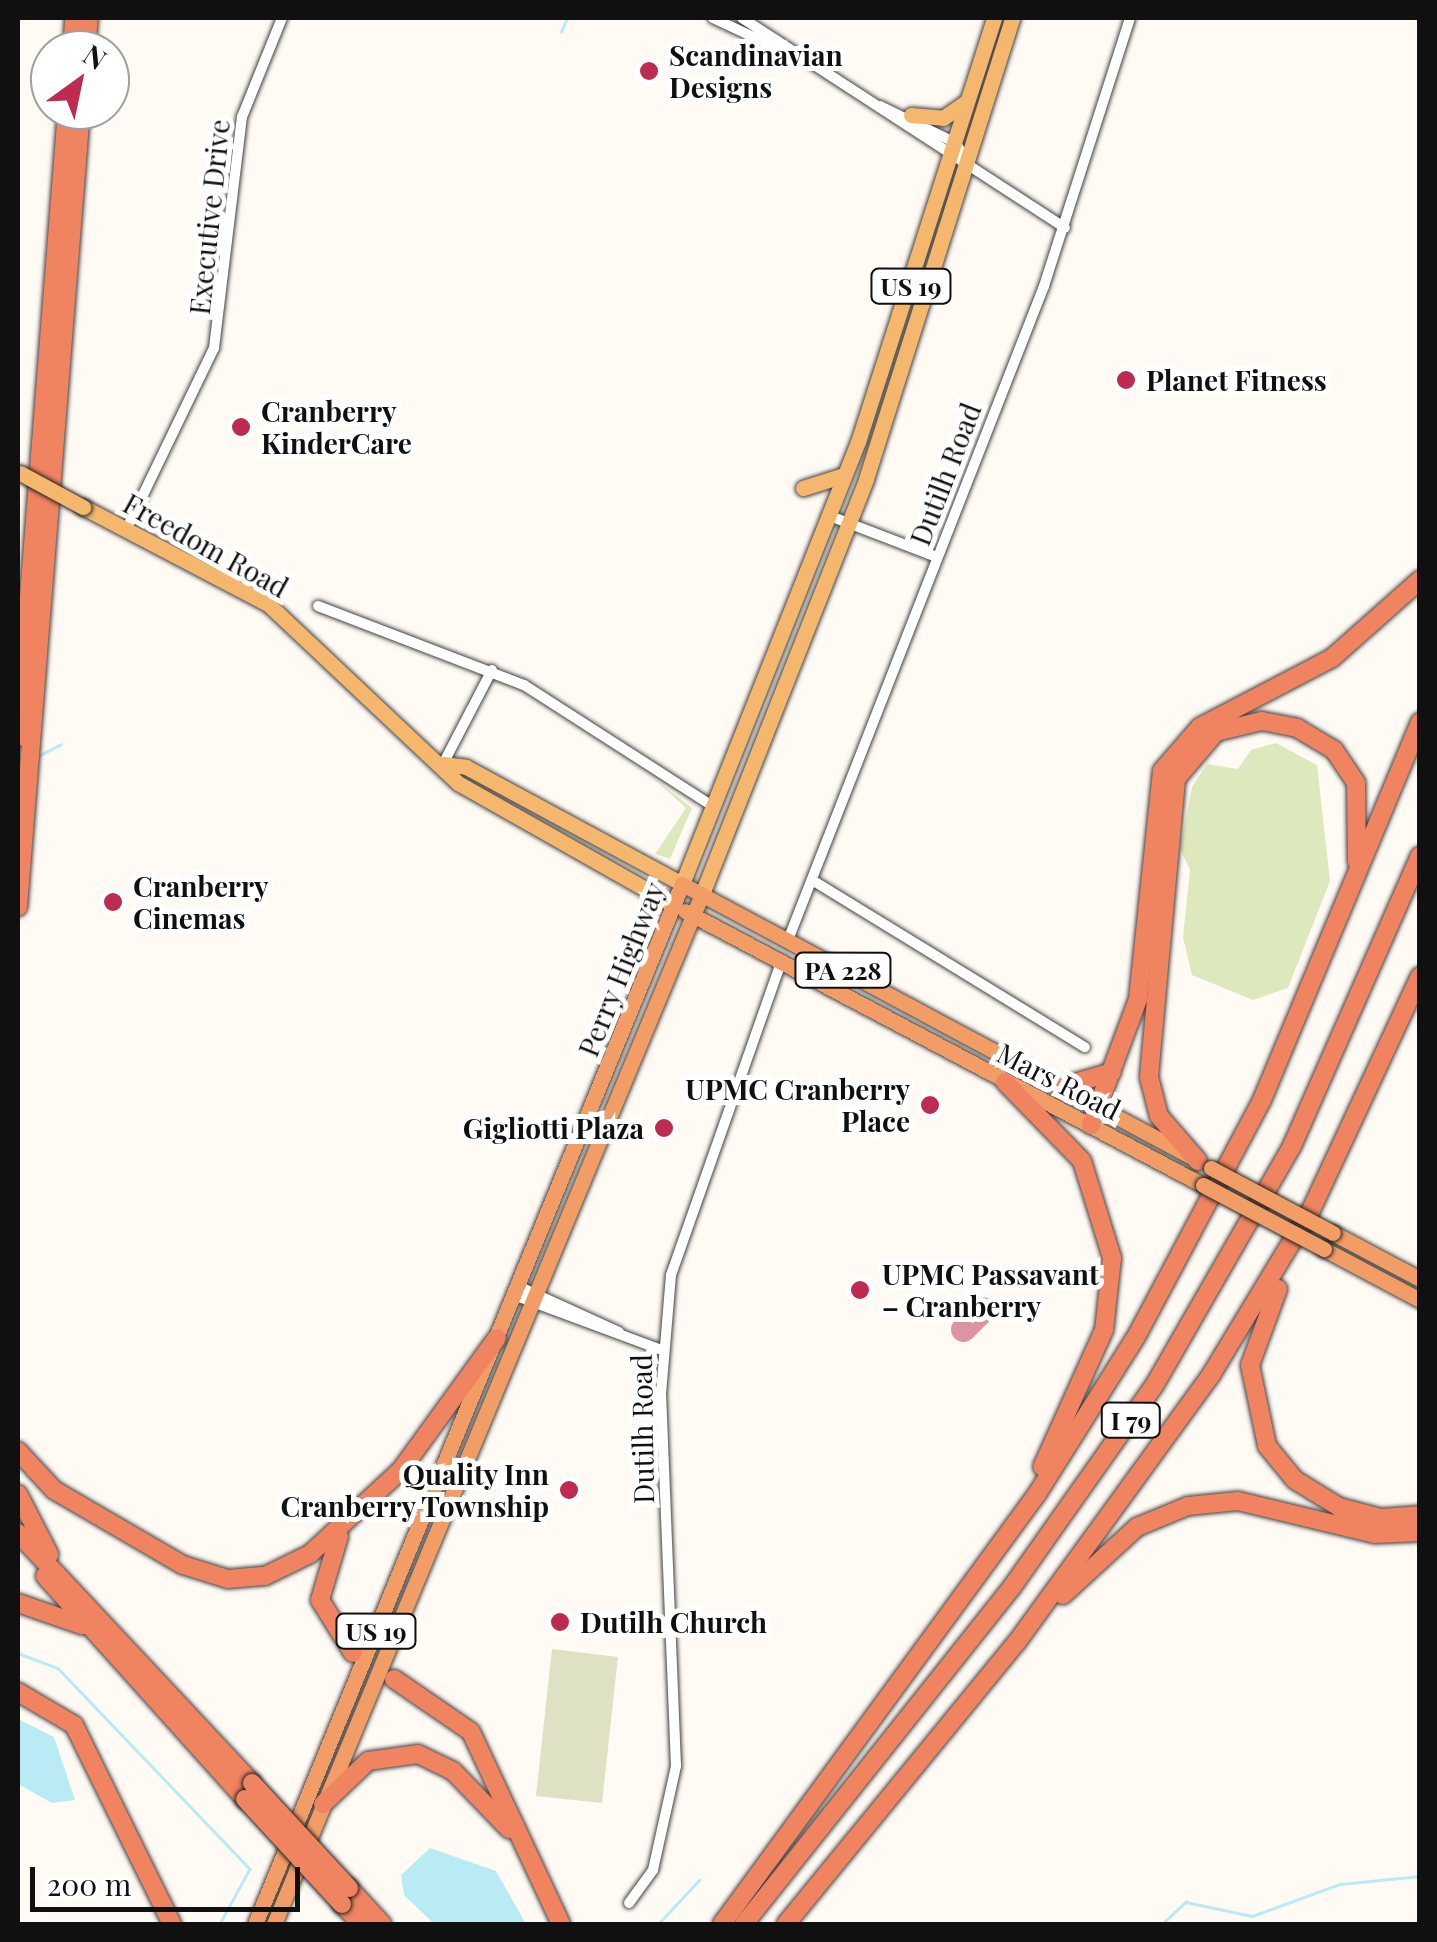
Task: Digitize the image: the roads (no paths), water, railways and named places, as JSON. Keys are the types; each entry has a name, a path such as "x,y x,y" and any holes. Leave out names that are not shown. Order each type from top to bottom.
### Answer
{"highway":[{"path":"18,737 65,130"},
{"path":"18,907 79,130"},
{"path":"1091,1125 1101,1108 1138,1000 1162,770 1188,736 1332,658 1420,580"},
{"path":"1204,1164 1159,1116 1149,1077 1168,804 1184,764 1216,732 1262,722 1297,728 1334,750 1356,783 1362,842 1321,973"},
{"path":"722,1924 1001,1542 1182,1258 1321,973 1420,722"},
{"name":"I 79","path":"744,1924 1012,1587 1154,1386 1292,1146 1420,856"},
{"name":"Freedom Road","path":"682,884 702,894"},
{"name":"Perry Highway","path":"254,1924 682,884"},
{"name":"Perry Highway","path":"274,1924 702,894"},
{"name":"Mars Road","path":"702,894 1420,1279"},
{"name":"Mars Road","path":"675,906 1420,1300"},
{"name":"I 79","path":"786,1924 1017,1642 1211,1375 1334,1166 1420,976"},
{"path":"1061,1086 1112,1072"},
{"path":"1001,1542 1089,1369 1109,1308 1112,1258 1082,1160 1005,1082"},
{"path":"1334,1166 1256,1337 1255,1416 1284,1469 1326,1501 1381,1518 1420,1515"},
{"path":"18,1452 62,1495 219,1578 284,1570 358,1512 438,1428 496,1338"},
{"path":"18,1494 72,1587"},
{"path":"1017,1642 1118,1541 1188,1506 1238,1502 1356,1531 1420,1532"},
{"path":"353,1653 328,1624 319,1584 358,1512"},
{"path":"18,1532 72,1587 345,1896 382,1924"},
{"path":"18,1547 248,1790"},
{"path":"18,1603 56,1609 100,1637"},
{"path":"394,1678 470,1732 560,1924"},
{"path":"18,1692 74,1726 172,1924"},
{"path":"323,1804 368,1761 426,1756 480,1794 536,1872"},
{"path":"710,1924 779,1844"},
{"path":"345,1896 358,1922"}],"main road":[{"name":"Perry Highway","path":"702,894 852,519 994,18"},
{"name":"Perry Highway","path":"682,884 847,472 958,155 1012,18"},
{"path":"910,115 948,117 970,98"},
{"path":"803,488 847,472"},
{"name":"Freedom Road","path":"19,473 281,614 392,727 442,764 458,783 675,906"},
{"name":"Freedom Road","path":"442,764 466,768 682,884"}],"street":[{"name":"Executive Drive","path":"127,528 214,348 242,117 282,18"},
{"path":"714,18 793,56 879,106 1064,228"},
{"path":"742,18 793,56"},
{"name":"Dutilh Road","path":"788,940 1064,228 1131,18"},
{"path":"879,106 910,115 958,155"},
{"path":"832,511 938,557"},
{"path":"318,606 492,670 714,807"},
{"path":"442,764 492,670"},
{"name":"Mars Road","path":"812,880 1085,1046"},
{"name":"Dutilh Road","path":"628,1903 653,1870 676,1766 662,1350 682,1227 780,962"},
{"path":"516,1291 534,1294 662,1350"}],"water":[{"path":"18,1719 54,1737 75,1800 52,1803 18,1784"},
{"path":"430,1848 496,1871 526,1924 434,1924 404,1895 401,1875"}],"waterway":[{"path":"561,32 567,18"},
{"path":"36,757 61,744"},
{"path":"18,1653 58,1668 250,1869 220,1924"},
{"path":"1162,1924 1186,1902 1252,1916 1340,1884 1420,1876"},
{"path":"658,1924 699,1880"}],"place":[{"name":"Scandinavian Designs","path":"649,71"},
{"name":"Planet Fitness","path":"1126,380"},
{"name":"Cranberry KinderCare","path":"241,427"},
{"name":"Cranberry Cinemas","path":"113,902"},
{"name":"UPMC Cranberry Place","path":"930,1105"},
{"name":"Gigliotti Plaza","path":"664,1128"},
{"name":"UPMC Passavant – Cranberry","path":"860,1290"},
{"name":"Quality Inn Cranberry Township","path":"569,1490"},
{"name":"Dutilh Church","path":"560,1622"}]}
